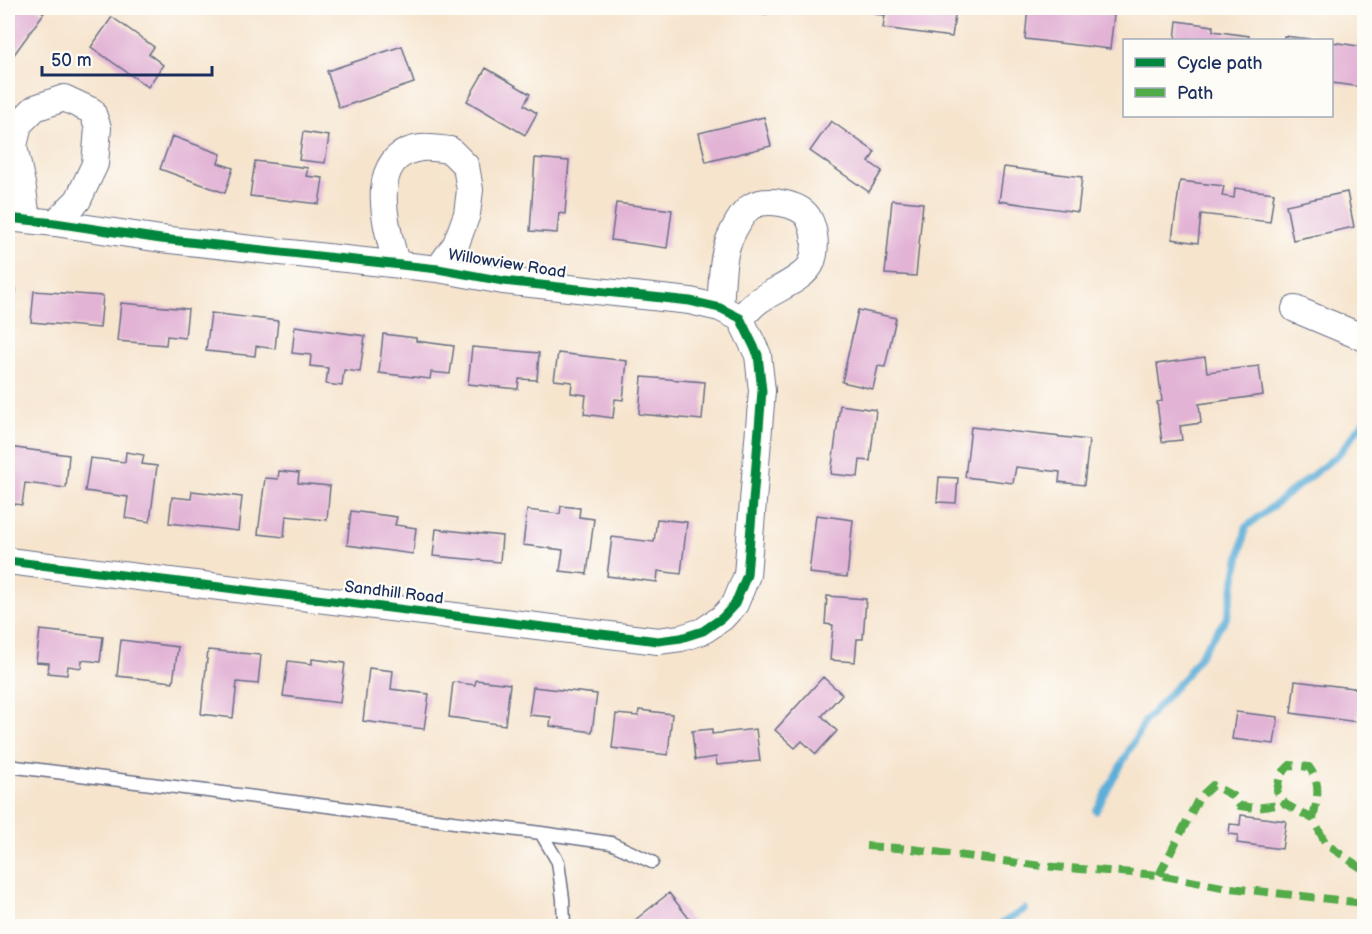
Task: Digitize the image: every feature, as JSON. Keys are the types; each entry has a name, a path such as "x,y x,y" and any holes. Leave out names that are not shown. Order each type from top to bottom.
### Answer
{"street":[{"path":"17,219 23,189 14,146 19,124 35,108 64,98 92,111 98,128 95,164 78,200 55,223"},
{"path":"396,264 386,226 382,191 390,167 403,154 421,148 450,150 466,166 470,190 467,214 456,243 438,269"},
{"name":"Willowview Road","path":"17,219 161,239 438,269 504,281 690,301 730,313 758,355 762,391 747,575"},
{"path":"1295,309 1365,338"},
{"name":"Sandhill Road","path":"8,561 658,641 681,638 703,631 722,618 735,604 747,575"}],"lane":[{"path":"8,766 610,843 652,862"},
{"path":"541,833 558,862 564,927"}],"building":[{"path":"15,8 37,8 44,13 8,63 8,18"},
{"path":"716,8 768,8 767,14"},
{"path":"875,8 956,8 952,37 883,28 885,15 874,14"},
{"path":"1028,8 1114,15 1110,49 1025,39"},
{"path":"112,17 154,47 149,54 163,65 148,87 91,47"},
{"path":"1177,21 1213,26 1213,31 1249,36 1248,39 1175,39"},
{"path":"1284,36 1309,39 1283,39"},
{"path":"1333,42 1364,47 1362,87 1333,83"},
{"path":"402,46 414,83 339,108 327,71"},
{"path":"486,68 530,94 524,105 537,113 525,135 467,101"},
{"path":"764,117 771,146 706,162 699,133"},
{"path":"831,121 875,152 869,162 882,171 869,192 810,151"},
{"path":"303,132 329,136 325,163 299,160"},
{"path":"172,136 221,154 218,163 233,168 225,193 160,169"},
{"path":"535,158 569,161 565,214 559,213 557,233 530,231"},
{"path":"255,161 308,168 306,176 323,178 319,204 250,196"},
{"path":"1004,167 1082,177 1078,212 999,201"},
{"path":"1180,181 1224,186 1222,196 1234,198 1235,188 1274,193 1270,222 1201,214 1198,243 1172,239"},
{"path":"1347,192 1354,227 1293,240 1286,205"},
{"path":"892,200 923,203 916,276 885,274"},
{"path":"616,203 672,210 667,248 611,240"},
{"path":"8,288 16,289 13,315 8,315"},
{"path":"34,291 103,296 100,328 31,322"},
{"path":"121,303 188,309 185,338 167,336 166,345 117,341"},
{"path":"858,310 896,318 885,367 878,366 873,389 842,382"},
{"path":"211,313 278,321 275,349 256,346 255,356 206,351"},
{"path":"295,326 365,336 360,372 344,370 342,386 326,384 328,368 310,366 311,355 292,353"},
{"path":"383,334 454,346 450,374 431,372 430,379 379,373"},
{"path":"472,347 539,353 537,380 519,379 518,389 468,384"},
{"path":"558,353 627,361 623,400 615,399 613,418 584,414 586,395 571,393 572,382 554,380"},
{"path":"1205,357 1207,372 1259,366 1263,395 1199,404 1201,423 1180,426 1182,440 1162,442 1157,402 1162,401 1157,364"},
{"path":"642,377 705,382 702,420 639,414"},
{"path":"840,405 876,410 870,461 860,460 858,477 831,474"},
{"path":"971,427 1089,440 1084,485 1059,482 1060,472 1016,467 1013,483 965,477"},
{"path":"8,447 69,455 66,488 25,483 22,505 8,503"},
{"path":"126,452 144,455 142,464 157,466 150,522 125,518 128,497 85,491 90,458 125,462"},
{"path":"279,471 299,473 298,483 330,486 327,520 286,516 284,537 258,534 265,478 278,479"},
{"path":"939,477 958,478 956,503 937,502"},
{"path":"192,491 242,497 238,531 169,523 172,497 191,499"},
{"path":"561,506 580,508 579,517 594,519 587,574 560,571 563,550 523,545 527,510 560,514"},
{"path":"351,511 397,517 395,525 416,528 413,554 347,545"},
{"path":"816,515 853,520 847,577 809,573"},
{"path":"657,519 687,522 681,574 658,571 657,582 607,576 612,537 654,542"},
{"path":"436,529 502,536 500,562 433,556"},
{"path":"827,596 866,599 863,639 857,639 855,662 830,660 833,625 825,624"},
{"path":"8,625 14,626 10,653 8,653"},
{"path":"40,630 103,637 100,662 82,660 81,668 68,666 67,675 48,673 49,663 36,662"},
{"path":"121,640 178,647 173,682 117,676"},
{"path":"208,650 261,655 258,684 237,682 233,718 201,714"},
{"path":"312,659 345,663 340,703 283,696 288,661 312,664"},
{"path":"369,668 393,671 391,689 429,694 424,729 363,721"},
{"path":"823,677 842,694 822,716 837,731 816,754 802,741 795,748 775,730"},
{"path":"476,680 510,684 505,725 449,717 453,682 475,685"},
{"path":"1295,681 1361,689 1357,722 1291,713"},
{"path":"533,687 597,694 592,732 550,726 551,717 529,715"},
{"path":"639,710 672,714 668,755 612,748 616,714 638,716"},
{"path":"1236,712 1278,717 1274,744 1232,739"},
{"path":"712,729 712,734 756,729 760,761 717,765 716,757 695,760 692,731"},
{"path":"1241,815 1286,821 1282,849 1237,843 1238,835 1229,834 1230,824 1240,825"},
{"path":"669,893 695,926 641,926 635,920"}],"waterway":[{"path":"1096,811 1145,721 1187,674 1227,617 1246,527 1339,454 1364,421"},
{"path":"998,926 1025,909"}],"marked path":[{"path":"1313,819 1316,805 1316,780 1309,767 1290,765 1280,775 1277,791 1285,804 1313,819 1326,844 1364,870"},
{"path":"1159,875 1199,798 1213,785 1233,796 1240,806 1256,808 1285,804"},
{"path":"866,846 912,849 1042,866 1159,875 1222,887 1364,903"}],"cycle path":[{"path":"8,218 161,239 438,269 503,281 690,301 720,308 740,318 758,355 762,391 747,575 735,604 722,618 703,631 681,638 658,641 8,561"}]}
